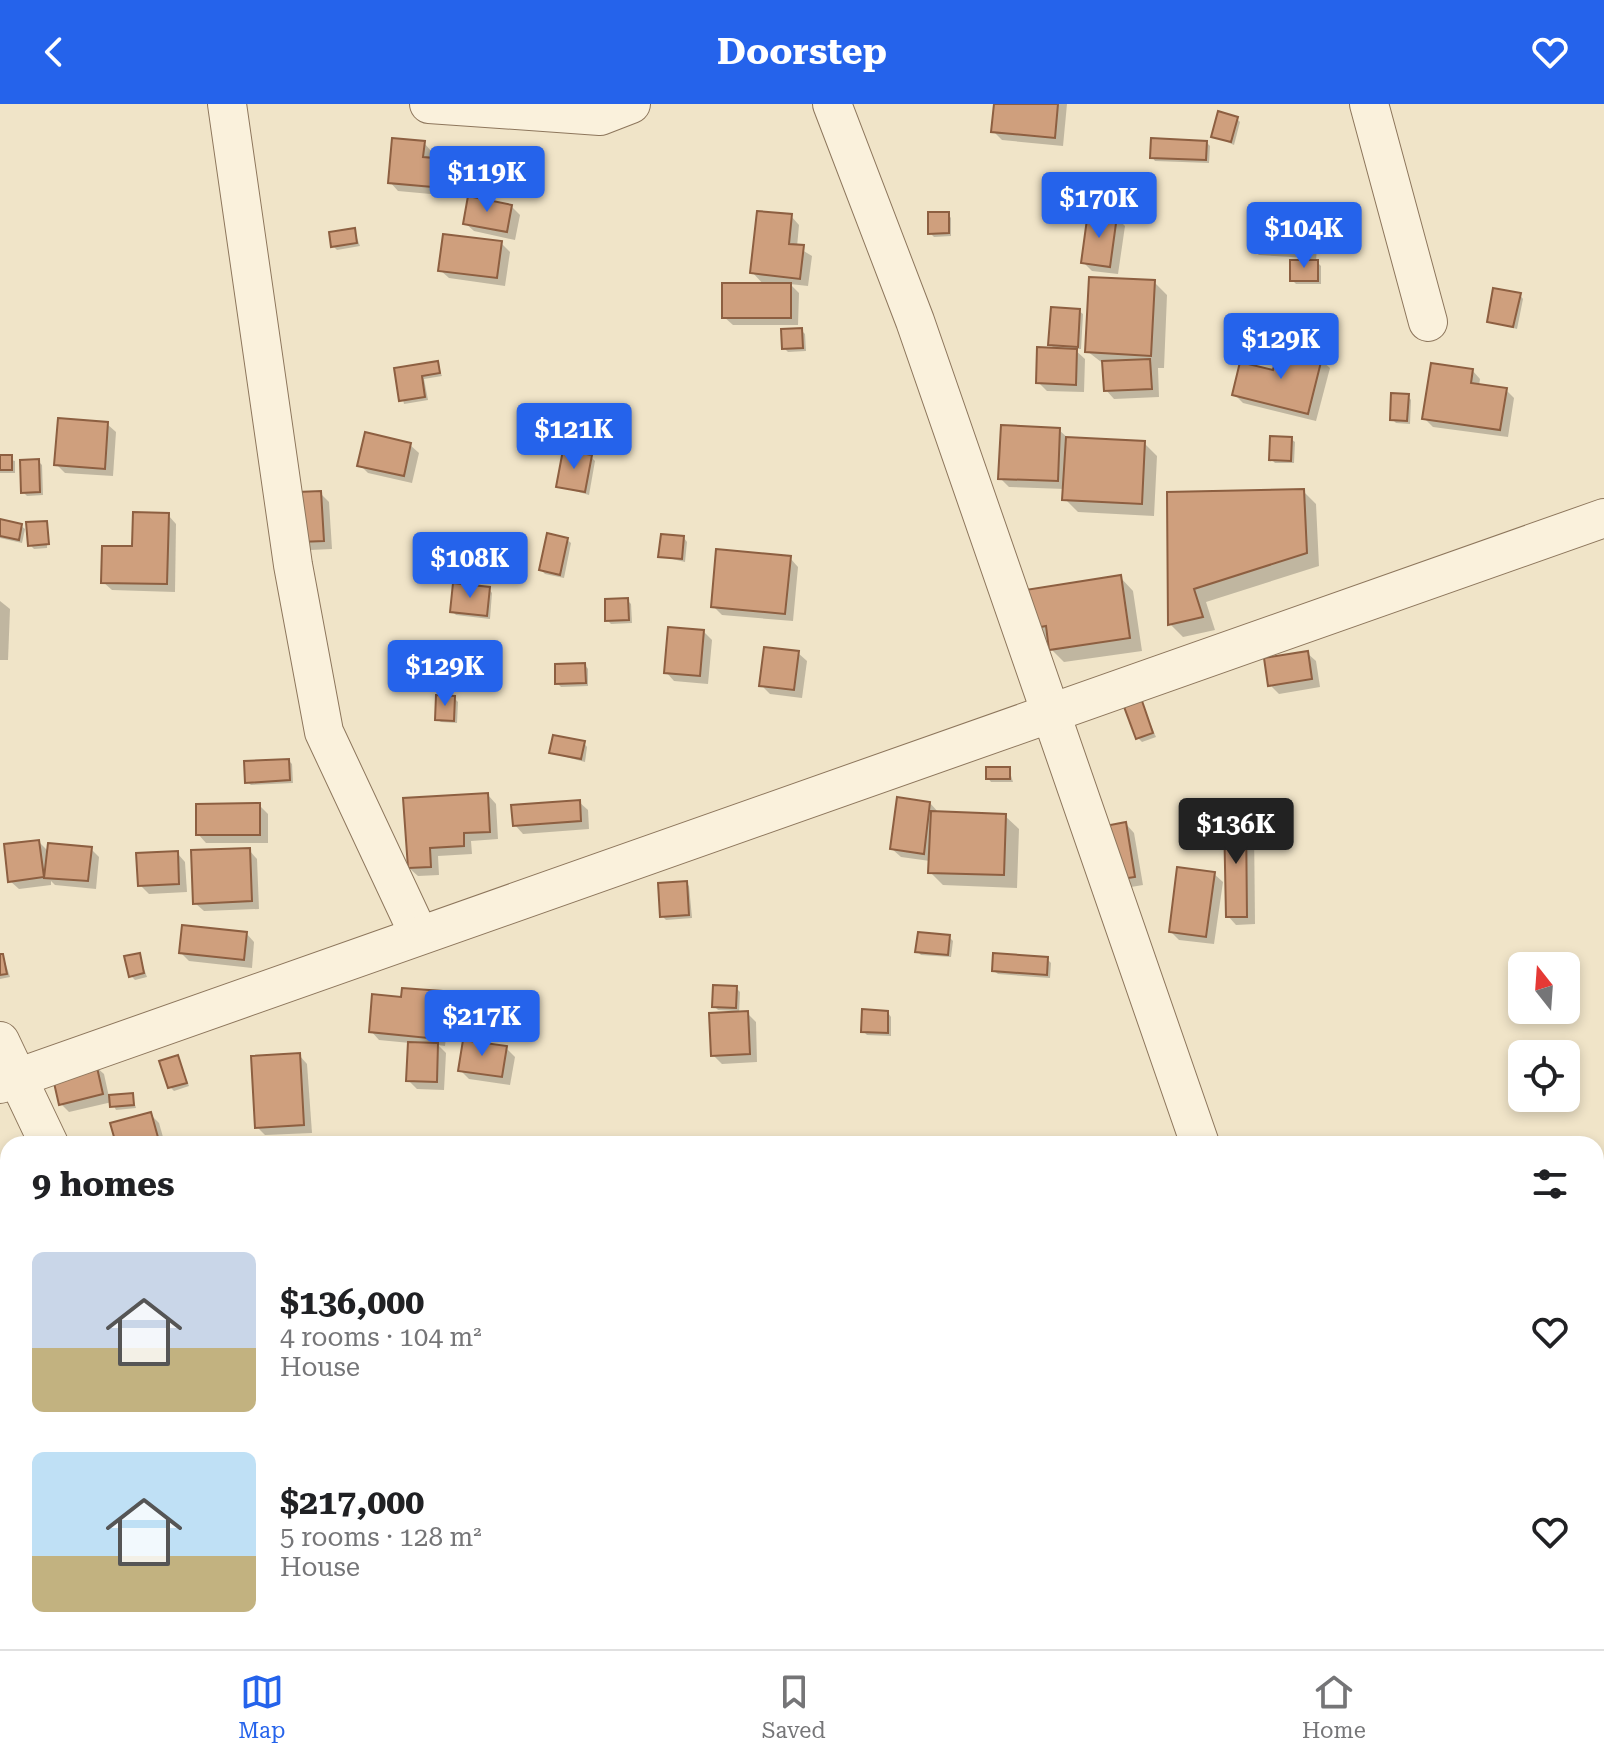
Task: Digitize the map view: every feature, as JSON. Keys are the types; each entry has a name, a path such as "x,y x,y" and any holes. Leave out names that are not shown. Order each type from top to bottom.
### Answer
{"street":[{"path":"227,104 293,565 324,732 419,935"},
{"path":"429,104 600,116 631,104"},
{"path":"832,104 915,321 1197,1136"},
{"path":"1369,104 1428,322"},
{"path":"9,1081 1050,711 1604,518"},
{"path":"0,1041 9,1081 44,1136"}],"building":[{"path":"994,104 1058,104 1055,138 991,132"},
{"path":"1218,111 1238,117 1231,142 1211,137"},
{"path":"392,138 425,141 423,157 459,160 455,189 388,183"},
{"path":"1151,138 1207,141 1206,160 1150,158"},
{"path":"468,196 512,205 507,232 463,224"},
{"path":"757,211 792,214 789,244 804,245 800,279 750,273"},
{"path":"928,212 949,212 949,233 928,234"},
{"path":"1088,212 1117,216 1110,267 1081,263"},
{"path":"1250,217 1311,221 1308,251 1248,247"},
{"path":"355,228 357,243 331,247 329,232"},
{"path":"443,234 502,241 497,278 438,271"},
{"path":"1290,260 1318,260 1318,281 1290,281"},
{"path":"1089,277 1155,280 1151,356 1085,352"},
{"path":"722,283 791,283 791,318 722,318"},
{"path":"1493,288 1521,293 1513,327 1487,322"},
{"path":"1051,307 1080,309 1078,347 1048,345"},
{"path":"802,328 803,348 782,349 781,329"},
{"path":"1037,347 1077,349 1076,385 1036,383"},
{"path":"1279,347 1322,358 1308,414 1232,395 1240,362 1273,370"},
{"path":"1150,359 1152,389 1104,391 1102,361"},
{"path":"438,361 440,373 422,376 425,397 399,401 394,368"},
{"path":"1431,363 1473,369 1471,383 1507,388 1500,430 1422,419"},
{"path":"1391,393 1409,394 1407,421 1390,420"},
{"path":"58,418 108,422 105,469 54,465"},
{"path":"1001,425 1060,428 1058,481 998,479"},
{"path":"365,432 411,443 404,476 357,466"},
{"path":"1270,436 1292,437 1291,461 1269,460"},
{"path":"1066,437 1145,441 1142,504 1062,500"},
{"path":"563,450 592,455 585,492 556,487"},
{"path":"0,455 12,455 12,470 0,470"},
{"path":"39,459 40,492 21,493 20,460"},
{"path":"1304,489 1307,553 1194,589 1203,617 1168,625 1167,492"},
{"path":"321,491 324,541 300,542 297,492"},
{"path":"133,512 169,513 167,584 101,583 102,546 132,546"},
{"path":"0,519 22,524 19,540 0,536"},
{"path":"47,521 49,544 28,546 26,522"},
{"path":"547,533 568,538 560,575 539,570"},
{"path":"661,534 684,536 682,559 658,557"},
{"path":"716,549 791,556 785,614 711,607"},
{"path":"1121,575 1130,638 1049,650 1046,626 1025,630 1019,591"},
{"path":"453,583 490,587 487,616 450,612"},
{"path":"628,598 629,620 605,621 605,599"},
{"path":"668,627 704,630 700,676 664,673"},
{"path":"764,647 799,651 794,690 759,686"},
{"path":"1308,651 1312,679 1268,686 1264,658"},
{"path":"585,663 586,683 555,684 555,664"},
{"path":"436,695 455,696 454,721 435,720"},
{"path":"1141,698 1153,733 1136,739 1123,704"},
{"path":"553,735 585,741 581,759 549,753"},
{"path":"289,759 290,780 245,783 244,761"},
{"path":"986,767 1010,767 1010,779 986,779"},
{"path":"488,793 490,832 464,833 464,846 430,848 431,867 408,868 403,798"},
{"path":"897,797 930,802 924,854 890,849"},
{"path":"580,800 581,821 513,826 511,805"},
{"path":"260,803 260,835 196,835 196,804"},
{"path":"931,811 1006,814 1004,875 928,873"},
{"path":"1246,815 1247,917 1226,917 1224,816"},
{"path":"1263,819 1285,822 1282,847 1260,845"},
{"path":"1126,822 1135,877 1114,880 1105,826"},
{"path":"39,840 44,877 8,882 4,844"},
{"path":"48,843 92,847 88,881 44,878"},
{"path":"250,848 252,901 193,904 191,850"},
{"path":"178,851 179,884 138,886 136,853"},
{"path":"1177,867 1215,872 1206,937 1169,932"},
{"path":"687,881 689,915 660,917 658,883"},
{"path":"182,925 247,932 244,960 179,953"},
{"path":"918,932 950,935 948,955 915,952"},
{"path":"140,953 144,973 129,977 124,956"},
{"path":"993,953 1048,957 1047,975 992,971"},
{"path":"0,954 3,954 7,974 0,975"},
{"path":"713,985 737,986 736,1008 712,1007"},
{"path":"402,988 442,991 438,1039 369,1032 372,994 401,997"},
{"path":"862,1009 888,1011 888,1033 861,1032"},
{"path":"748,1011 750,1054 711,1056 709,1013"},
{"path":"463,1040 507,1046 502,1077 458,1071"},
{"path":"408,1042 438,1043 437,1082 406,1081"},
{"path":"300,1053 304,1125 255,1128 251,1056"},
{"path":"178,1055 187,1083 168,1088 159,1061"},
{"path":"96,1063 103,1094 59,1105 52,1074"},
{"path":"133,1093 134,1105 110,1107 109,1095"},
{"path":"151,1112 158,1136 114,1136 110,1123"}]}
